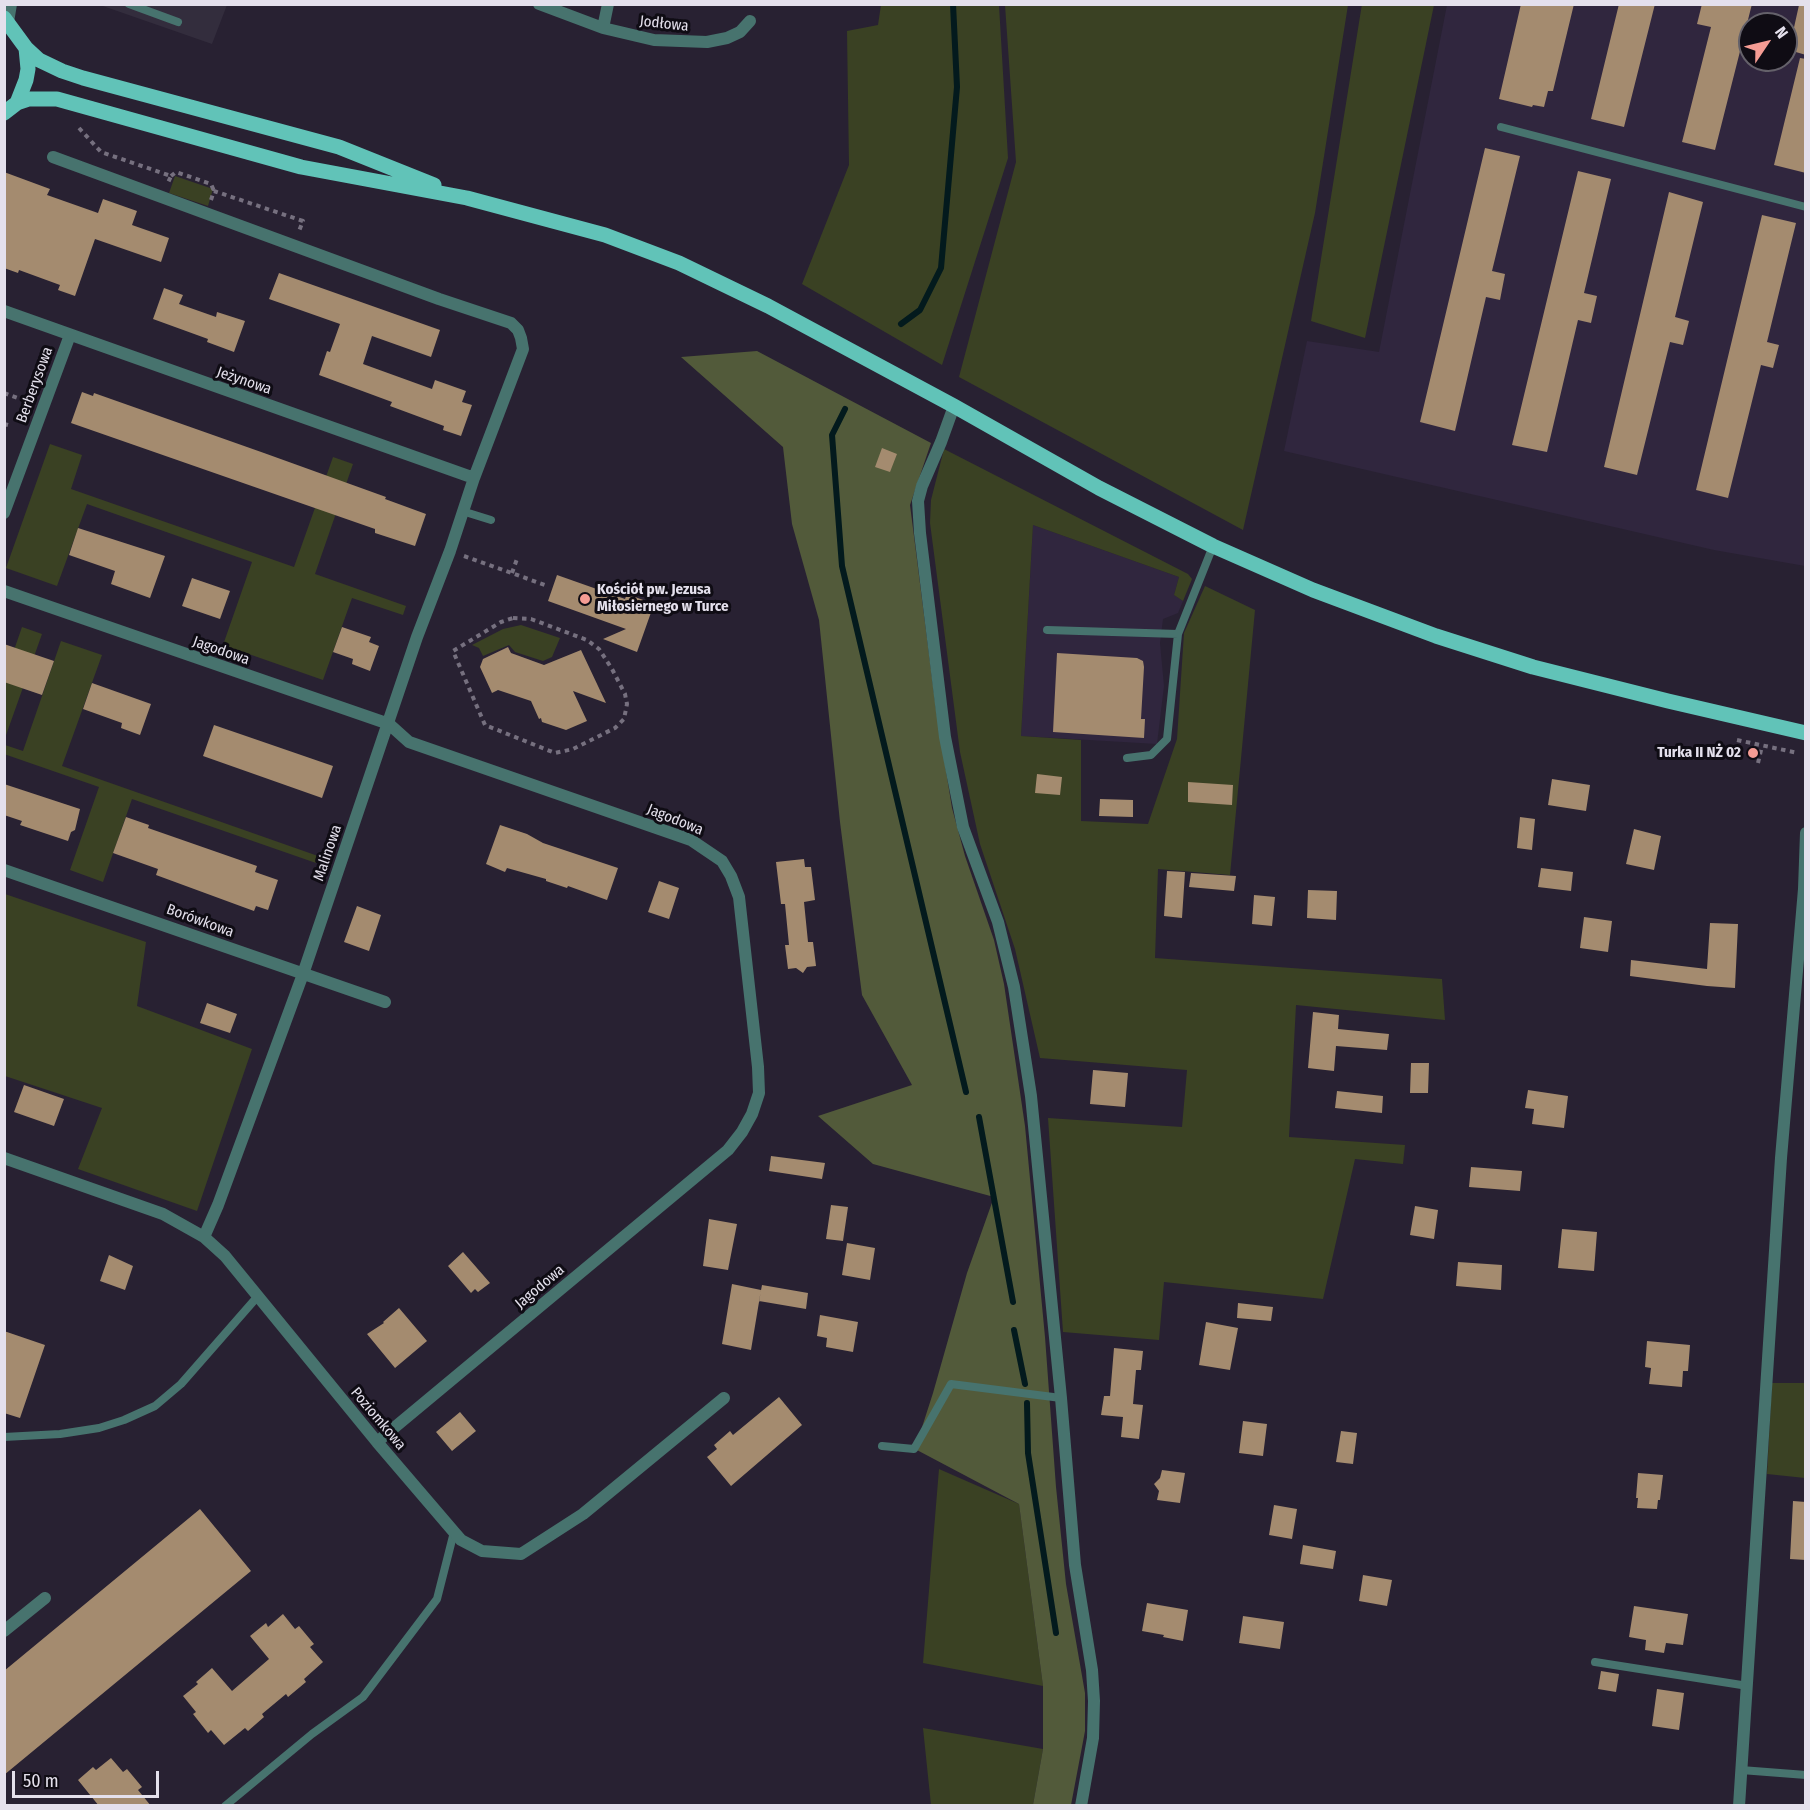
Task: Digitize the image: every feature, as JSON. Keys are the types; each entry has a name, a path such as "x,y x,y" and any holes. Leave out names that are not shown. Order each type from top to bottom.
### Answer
{"main road":[{"path":"6,20 26,48 48,65 83,78 339,147 467,198"},
{"path":"11,108 26,80 28,69 26,48"},
{"path":"11,108 29,99 41,98 75,103 148,126 301,167 467,198 605,236 679,263 813,328 1099,488 1213,546 1323,594 1481,651 1597,684 1806,733"}],"street":[{"path":"6,20 10,4"},
{"name":"Jodłowa","path":"539,4 603,27 654,40 707,42 727,38 740,32 750,21"},
{"path":"603,27 608,4"},
{"name":"Malinowa","path":"53,157 511,322 518,330 523,350 462,511 303,974 218,1205 204,1237"},
{"name":"Jeżynowa","path":"4,311 474,478"},
{"name":"Berberysowa","path":"4,513 70,335"},
{"path":"954,406 922,486 918,501 920,532 945,737 963,827 998,922 1014,987 1024,1042 1036,1136 1075,1565 1092,1670 1093,1738 1081,1806"},
{"name":"Jagodowa","path":"4,591 389,724 409,742 691,840 722,861 731,876 739,897 758,1067 759,1093 752,1114 728,1150 377,1442"},
{"path":"1739,1806 1781,1158 1804,889 1806,833"},
{"name":"Borówkowa","path":"4,870 385,1002"},
{"name":"Poziomkowa","path":"4,1158 163,1214 204,1237 225,1256 377,1442 461,1540 482,1551 521,1554 583,1514 724,1398"},
{"path":"4,1631 45,1598"}],"lane":[{"path":"129,4 178,22"},
{"path":"1501,127 1806,207"},
{"path":"462,511 491,520"},
{"path":"1127,758 1151,755 1167,740 1178,634 1213,546"},
{"path":"1047,630 1178,634"},
{"path":"4,1437 60,1434 99,1428 155,1406 181,1384 258,1296"},
{"path":"882,1446 915,1449 951,1384 1061,1398"},
{"path":"225,1806 312,1734 363,1696 437,1599 454,1532"},
{"path":"1595,1662 1748,1686"},
{"path":"1741,1770 1806,1774"}],"path":[{"path":"79,128 101,152 171,176"},
{"path":"165,192 171,176 176,172 212,184 214,191 209,206"},
{"path":"214,191 303,222 297,237"},
{"path":"4,393 18,398"},
{"path":"459,555 545,585"},
{"path":"512,573 518,556"},
{"path":"513,618 531,619 587,640 599,649 625,694 624,719 598,739 555,753 485,725 453,651 501,622 513,618"},
{"path":"1737,740 1797,753"},
{"path":"1758,763 1762,746"}],"shaded area":[{"path":"100,5 227,5 212,44"},
{"path":"1447,5 1805,5 1805,566 1714,550 1284,451 1307,341 1379,352"},
{"path":"1033,525 1179,577 1174,595 1183,601 1178,613 1163,619 1160,643 1164,686 1157,744 1021,736"}],"green space":[{"path":"1362,4 1434,5 1365,338 1311,321"},
{"path":"881,5 999,5 1008,158 942,365 802,284 849,165 847,31 878,25"},
{"path":"1005,5 1348,5 1315,213 1243,530 959,377 1016,162"},
{"path":"175,176 213,189 208,206 169,193"},
{"path":"757,351 931,443 910,505 936,709 952,808 965,856 994,940 1004,984 1025,1126 1066,1584 1085,1693 1085,1731 1071,1805 1033,1805 1043,1749 1043,1686 1019,1504 915,1449 967,1273 994,1197 873,1164 818,1116 912,1085 862,995 840,822 819,620 792,524 783,447 681,357"},
{"path":"50,444 82,455 71,489 294,567 333,457 353,464 315,574 406,606 403,615 352,598 323,680 223,645 252,562 87,504 57,586 6,568"},
{"path":"944,449 1188,574 1192,579 1183,601 1174,595 1179,577 1033,525 1021,736 1081,740 1081,821 1148,824 1177,739 1184,633 1205,586 1255,610 1230,875 1158,869 1155,958 1442,979 1445,1020 1296,1005 1289,1137 1405,1145 1403,1164 1355,1159 1323,1299 1164,1282 1159,1340 1063,1332 1048,1118 1182,1127 1187,1070 1040,1058 1015,949 980,844 960,752 930,523 931,500"},
{"path":"521,625 560,638 552,657 543,661 515,652 509,645 483,656 479,648 472,645 503,629"},
{"path":"22,627 42,634 5,738 5,676"},
{"path":"61,641 102,655 62,766 318,856 316,863 132,799 103,882 70,870 99,787 4,754 5,745 23,751"},
{"path":"5,894 146,942 137,1006 252,1049 197,1211 78,1169 102,1108 5,1076"},
{"path":"1772,1383 1805,1383 1805,1478 1767,1474"},
{"path":"939,1469 1019,1504 1043,1686 923,1663"},
{"path":"923,1728 1043,1749 1033,1805 931,1805"}],"building":[{"path":"1521,4 1574,4 1553,91 1548,91 1544,107 1533,105 1532,107 1499,99"},
{"path":"1619,4 1655,4 1624,127 1591,119"},
{"path":"1702,4 1752,4 1750,12 1738,12 1738,59 1715,150 1682,142 1711,27 1697,24"},
{"path":"1799,5 1806,6 1806,55 1798,53"},
{"path":"1800,58 1806,59 1806,173 1774,165"},
{"path":"1485,148 1520,156 1492,271 1505,274 1500,300 1486,297 1455,431 1420,422"},
{"path":"1578,171 1611,179 1584,293 1597,296 1591,323 1578,320 1547,452 1512,445"},
{"path":"4,172 50,189 47,195 98,213 103,199 137,211 132,225 169,238 161,262 95,239 75,296 58,290 60,285 19,270 18,273 4,268"},
{"path":"1669,192 1703,202 1675,317 1689,321 1683,345 1670,342 1637,475 1604,467"},
{"path":"1762,215 1796,223 1767,342 1779,345 1773,368 1761,365 1728,498 1696,490"},
{"path":"279,273 440,330 431,357 372,336 363,364 432,389 435,380 466,391 462,402 472,405 461,436 443,430 444,426 390,406 392,402 319,375 340,324 269,299"},
{"path":"164,288 183,295 179,304 216,317 217,312 245,321 234,352 207,342 208,339 153,319"},
{"path":"82,392 93,396 94,393 264,453 386,497 385,499 426,514 415,546 375,533 375,529 71,423"},
{"path":"882,448 897,454 890,472 875,467"},
{"path":"78,528 165,556 150,598 111,584 115,571 69,555"},
{"path":"557,575 625,599 627,594 654,604 637,652 603,639 626,629 548,601"},
{"path":"192,578 230,591 220,619 182,606"},
{"path":"342,627 371,637 369,642 379,646 370,671 352,664 353,659 333,652"},
{"path":"4,644 54,661 42,695 4,682"},
{"path":"508,647 511,653 544,665 581,650 606,703 573,691 587,721 566,730 542,722 531,701 498,690 492,693 480,667 483,659"},
{"path":"1057,653 1137,658 1143,661 1141,719 1145,719 1144,738 1053,732"},
{"path":"92,683 151,704 140,735 121,728 122,723 83,709"},
{"path":"214,725 333,766 322,798 203,756"},
{"path":"1037,774 1062,777 1060,795 1035,793"},
{"path":"1552,779 1590,785 1586,811 1548,805"},
{"path":"1188,782 1233,785 1232,805 1188,802"},
{"path":"4,784 80,809 75,830 71,832 68,841 20,825 22,821 4,815"},
{"path":"1100,799 1133,800 1133,817 1099,816"},
{"path":"126,817 149,825 148,828 257,866 255,872 278,880 268,910 256,906 254,911 243,907 156,875 158,869 113,853"},
{"path":"1520,817 1535,819 1532,850 1517,848"},
{"path":"500,825 527,834 543,843 618,868 607,900 546,881 546,879 507,868 505,872 486,864"},
{"path":"1634,829 1661,836 1654,870 1626,864"},
{"path":"804,859 805,867 811,867 815,900 804,902 808,942 813,942 816,966 807,967 803,973 796,968 788,969 785,945 789,945 785,904 781,904 776,862"},
{"path":"1541,868 1573,872 1571,891 1538,887"},
{"path":"1167,871 1185,872 1182,918 1164,916"},
{"path":"1191,873 1236,876 1234,891 1189,887"},
{"path":"659,881 679,888 669,919 648,912"},
{"path":"1308,890 1337,891 1336,920 1307,918"},
{"path":"1254,895 1275,897 1272,926 1252,924"},
{"path":"357,906 381,915 369,951 344,942"},
{"path":"1584,917 1612,921 1608,952 1580,948"},
{"path":"1710,923 1738,924 1735,988 1630,976 1631,960 1707,969"},
{"path":"207,1003 237,1014 230,1033 200,1023"},
{"path":"1313,1012 1339,1015 1338,1029 1389,1034 1387,1050 1336,1046 1334,1071 1308,1068"},
{"path":"1411,1063 1429,1063 1428,1093 1410,1093"},
{"path":"1093,1070 1128,1073 1125,1107 1090,1104"},
{"path":"24,1085 64,1099 54,1126 14,1112"},
{"path":"1528,1090 1568,1096 1564,1128 1532,1124 1534,1109 1525,1108"},
{"path":"1337,1091 1383,1096 1382,1113 1335,1108"},
{"path":"771,1156 825,1163 822,1179 769,1171"},
{"path":"1471,1167 1522,1171 1520,1191 1469,1187"},
{"path":"831,1205 848,1207 843,1241 826,1239"},
{"path":"1415,1206 1438,1210 1434,1239 1410,1235"},
{"path":"709,1219 737,1224 728,1270 703,1266"},
{"path":"1562,1229 1597,1232 1594,1271 1558,1268"},
{"path":"847,1243 875,1248 870,1280 842,1275"},
{"path":"463,1252 490,1283 478,1292 475,1289 471,1293 448,1266"},
{"path":"109,1255 133,1266 125,1290 100,1281"},
{"path":"1458,1262 1502,1265 1501,1290 1456,1286"},
{"path":"732,1284 761,1290 751,1350 722,1344"},
{"path":"762,1285 808,1293 806,1309 759,1301"},
{"path":"1238,1303 1273,1307 1271,1321 1237,1318"},
{"path":"399,1308 427,1341 395,1368 367,1334 384,1323"},
{"path":"820,1315 858,1322 853,1352 826,1347 827,1338 817,1336"},
{"path":"1206,1322 1238,1328 1230,1370 1199,1365"},
{"path":"4,1331 45,1345 20,1418 4,1413"},
{"path":"1647,1341 1690,1345 1688,1371 1683,1371 1682,1387 1649,1384 1651,1368 1645,1367"},
{"path":"1114,1348 1143,1351 1141,1370 1136,1370 1133,1404 1143,1405 1139,1439 1121,1437 1123,1417 1101,1415 1104,1396 1110,1396"},
{"path":"779,1397 802,1425 731,1486 707,1457 717,1449 714,1445 730,1431 733,1435"},
{"path":"460,1412 476,1431 452,1451 436,1432"},
{"path":"1243,1421 1267,1424 1263,1456 1239,1453"},
{"path":"1341,1431 1357,1433 1353,1464 1336,1462"},
{"path":"1162,1470 1185,1473 1180,1503 1157,1500 1159,1491 1154,1484 1160,1478"},
{"path":"1638,1473 1663,1475 1657,1509 1637,1508"},
{"path":"1793,1501 1806,1502 1806,1560 1790,1559"},
{"path":"1274,1505 1297,1509 1292,1539 1269,1535"},
{"path":"200,1509 251,1571 4,1775 4,1671"},
{"path":"1303,1545 1336,1551 1333,1569 1300,1564"},
{"path":"1363,1575 1392,1580 1387,1606 1359,1601"},
{"path":"1147,1603 1188,1610 1183,1641 1142,1631"},
{"path":"1634,1606 1688,1614 1683,1645 1666,1643 1664,1653 1645,1650 1646,1640 1629,1637"},
{"path":"283,1614 295,1629 299,1626 314,1644 310,1647 323,1662 304,1679 306,1682 288,1697 286,1694 262,1714 264,1717 248,1731 245,1728 224,1745 211,1730 208,1733 193,1714 196,1712 183,1696 212,1668 232,1691 269,1659 250,1636 266,1623 268,1627"},
{"path":"1243,1616 1284,1622 1280,1649 1239,1643"},
{"path":"1601,1671 1619,1674 1616,1692 1598,1689"},
{"path":"1657,1689 1684,1693 1679,1730 1652,1726"},
{"path":"111,1758 123,1772 127,1769 142,1787 138,1790 151,1806 99,1806 78,1780 93,1767 96,1770"}],"waterway":[{"path":"901,324 920,310 941,268 957,87 953,4"},
{"path":"845,409 832,435 842,566 966,1092"},
{"path":"979,1117 1013,1302"},
{"path":"1014,1330 1025,1384"},
{"path":"1027,1403 1028,1453 1056,1633"}],"place":[{"name":"Kościół pw. Jezusa Miłosiernego w Turce","path":"585,599"},
{"name":"Turka II NŻ 02","path":"1753,753"}]}
